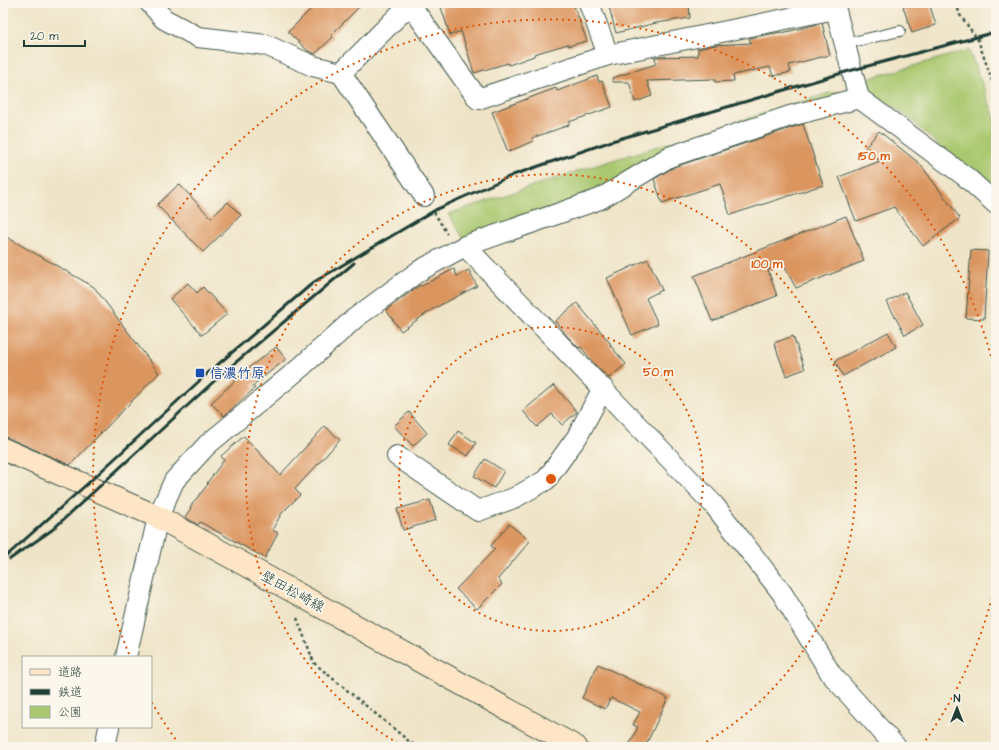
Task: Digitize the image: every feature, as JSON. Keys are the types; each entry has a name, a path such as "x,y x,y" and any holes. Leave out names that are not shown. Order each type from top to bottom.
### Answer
{"main road":[{"name":"壁田松崎線","path":"3,449 158,517 576,747"}],"street":[{"path":"150,3 164,19 198,37 266,45 313,66 341,74 424,196"},
{"path":"341,74 411,3 478,99 608,54 835,6 859,98 966,177 996,204"},
{"path":"590,3 608,54"},
{"path":"126,656 158,517 174,481 207,445 354,319 419,271 461,248 600,199 669,157 790,116 859,98"},
{"path":"461,248 603,388 714,505 782,593 831,674 896,747"},
{"path":"397,456 478,511 514,498 546,480 577,437 603,388"},
{"path":"104,747 109,728"}],"lane":[{"path":"844,44 900,31"}],"path":[{"path":"956,3 960,15 978,40 996,92"},
{"path":"424,196 461,248"},
{"path":"284,586 314,663 416,747"}],"green space":[{"path":"969,50 996,121 996,191 957,163 909,118 877,96 860,81"},
{"path":"841,92 840,97 598,195 467,243 448,214 581,170 829,93"}],"building":[{"path":"317,3 363,3 331,35 333,37 315,54 308,51 288,32"},
{"path":"455,3 573,3 587,41 568,46 568,44 534,54 534,56 509,65 508,63 474,73 461,31 450,35 441,7"},
{"path":"608,3 689,3 690,18 656,23 616,33"},
{"path":"916,3 929,3 936,25 912,33 903,7"},
{"path":"822,23 830,55 789,65 791,72 773,76 770,67 733,75 734,81 715,82 715,79 647,81 652,96 635,102 629,82 613,82 612,78 656,64 655,57 698,56 698,49 715,45 751,43 749,38 782,33"},
{"path":"597,76 599,82 602,81 612,107 569,122 569,125 532,138 533,141 508,152 492,112 556,88 557,91"},
{"path":"803,124 823,185 730,215 720,184 662,203 654,179 674,167"},
{"path":"879,131 920,164 960,218 923,246 894,207 856,221 839,177 880,161 865,148"},
{"path":"179,184 211,218 228,202 241,215 203,252 157,205"},
{"path":"846,216 864,261 796,288 783,264 768,270 777,296 712,321 694,276"},
{"path":"3,235 94,287 159,373 70,465 3,437"},
{"path":"971,250 988,251 984,319 966,318"},
{"path":"648,259 662,290 646,298 658,324 632,335 607,278"},
{"path":"454,269 457,276 469,270 477,286 433,309 401,331 386,310 420,285 421,286"},
{"path":"188,283 197,293 203,287 227,314 202,335 170,299"},
{"path":"905,292 923,325 905,335 887,302"},
{"path":"577,303 626,364 609,378 594,364 581,347 579,348 568,337 555,321"},
{"path":"888,332 896,347 843,376 835,361"},
{"path":"793,336 805,369 786,376 774,343"},
{"path":"276,347 286,359 252,386 255,388 224,416 211,403 251,366"},
{"path":"554,385 577,412 562,425 552,414 537,427 523,411"},
{"path":"409,412 427,433 413,446 394,426"},
{"path":"325,426 340,440 295,489 300,495 282,513 272,530 278,533 265,558 200,522 198,525 185,517 191,508 190,507 224,460 221,456 244,436 280,475"},
{"path":"458,431 476,443 468,456 449,445"},
{"path":"485,459 504,471 494,488 474,476"},
{"path":"430,500 436,520 403,530 397,509"},
{"path":"509,524 530,541 498,579 502,584 477,609 456,589 495,549 491,546"},
{"path":"598,664 668,698 645,747 628,747 638,727 633,725 640,712 611,698 605,709 582,698"}],"railway":[{"path":"3,559 208,373 314,282 437,209 513,175 612,141 849,71 996,32"},
{"path":"10,559 52,530 223,373 354,263"}],"place":[{"name":"信濃竹原","path":"200,373"}]}
